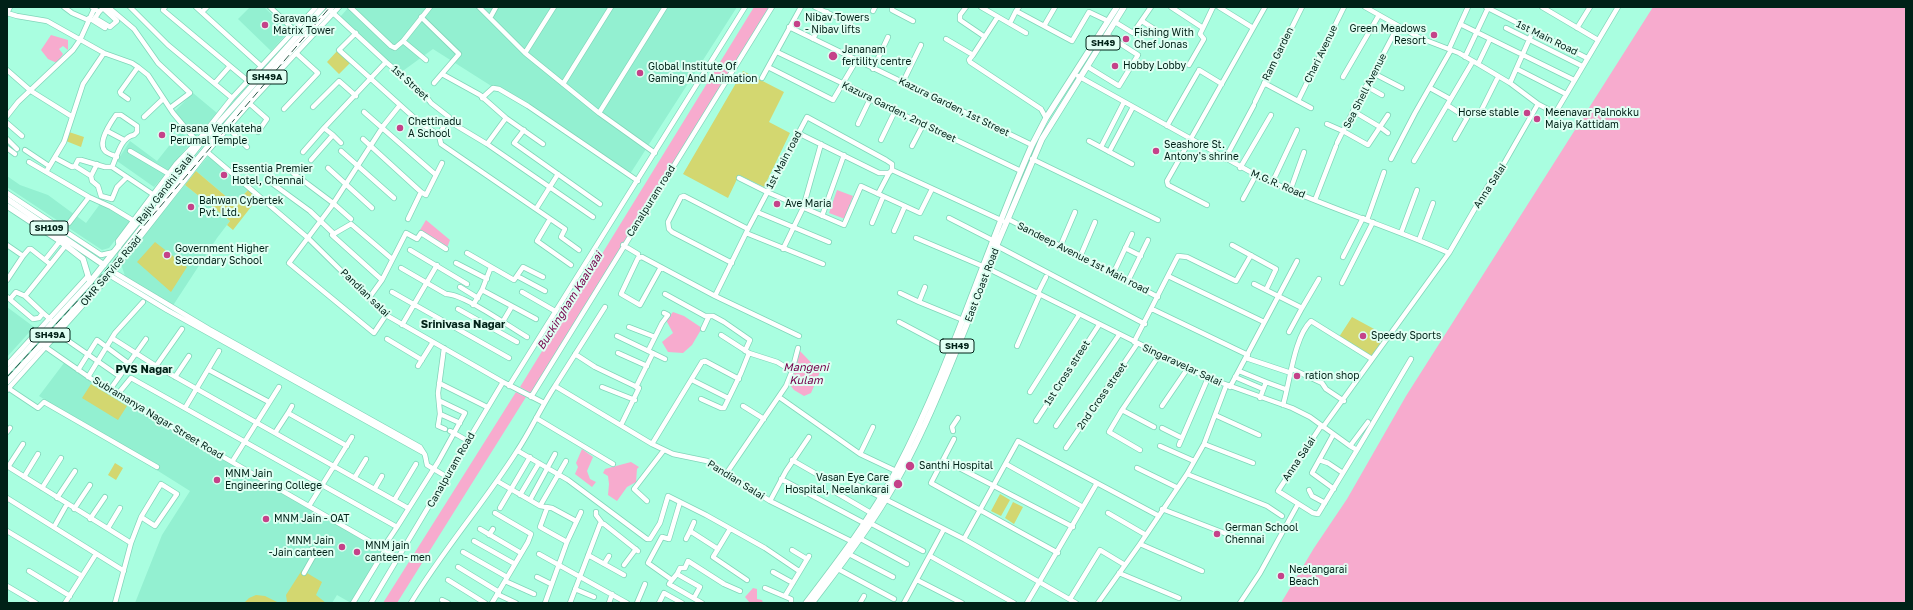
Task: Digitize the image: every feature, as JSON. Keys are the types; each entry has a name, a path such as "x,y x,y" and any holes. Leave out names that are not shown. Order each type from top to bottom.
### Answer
{"main road":[{"name":"Rajiv Gandhi Salai","path":"7,372 90,282 192,154 198,143 296,32 323,7"},
{"name":"East Coast Road","path":"1005,221 1021,171 1046,118 1117,7"},
{"name":"East Coast Road","path":"806,603 870,523 883,499 915,432 995,243 1042,139 1124,7"},
{"name":"Rajiv Gandhi Salai","path":"121,257 197,159 206,151 254,95 331,10"},
{"path":"192,154 197,159"},
{"name":"SH109","path":"7,200 58,243 83,259 88,276"},
{"name":"SH109","path":"7,206 43,224 104,265"},
{"path":"43,224 56,224"},
{"name":"East Coast Road","path":"812,603 849,554 864,523 900,474 932,407 982,286 985,268"},
{"path":"88,276 90,282"},
{"name":"SH49A","path":"7,387 93,288 100,286"}],"street":[{"path":"10,7 7,13 47,21 104,53 138,67 148,75 163,99 198,143"},
{"path":"64,7 72,13 105,28"},
{"path":"7,116 73,50 80,40 94,7 98,12"},
{"path":"108,7 119,19"},
{"path":"130,7 168,44 232,98"},
{"path":"165,7 163,10 248,81"},
{"path":"196,7 261,66"},
{"path":"202,12 207,7"},
{"path":"270,7 296,32"},
{"path":"7,193 101,255 117,249 118,241 169,174 198,143 232,98 261,66 296,32 316,7"},
{"name":"OMR Service Road","path":"43,345 111,273 121,257 206,151 228,128 254,95 296,53 331,10 339,7"},
{"path":"350,7 391,46 395,48 403,41 430,7"},
{"path":"479,7 525,53 599,112 655,153"},
{"path":"490,18 496,7"},
{"path":"525,53 554,7"},
{"path":"563,84 611,7"},
{"path":"599,112 665,7"},
{"path":"510,386 555,311 572,287 745,7"},
{"name":"Canalpuram road","path":"531,397 772,7"},
{"path":"762,78 801,7"},
{"path":"815,7 851,24"},
{"path":"892,7 892,10 913,21"},
{"path":"966,7 960,15 960,20 985,36"},
{"path":"981,7 1026,33"},
{"path":"1044,26 1055,7"},
{"path":"1088,7 1108,20"},
{"path":"1115,22 1133,33 1151,7"},
{"path":"1171,7 1203,28"},
{"path":"1180,12 1184,7"},
{"path":"1189,65 1204,40 1200,34 1213,7"},
{"path":"1219,7 1253,28"},
{"path":"1207,205 1166,183 1265,7"},
{"name":"Ram Garden","path":"1225,159 1302,7"},
{"name":"Chari Avenue","path":"1298,101 1344,7"},
{"path":"1366,7 1420,38 1466,57 1510,83 1538,104 1555,112 1618,7"},
{"path":"1391,159 1450,50 1468,7"},
{"path":"1542,7 1598,40"},
{"path":"1577,28 1590,7"},
{"path":"119,19 110,27 95,18 98,12 104,8 119,19 134,30 158,63 190,93 170,108"},
{"path":"1466,57 1487,8"},
{"name":"1st Main Road","path":"1487,8 1587,58"},
{"path":"1011,21 1017,9 1072,41 1089,12 1108,20"},
{"name":"1st Street","path":"331,10 386,62 425,95 431,103 449,116 447,120"},
{"path":"813,39 827,12"},
{"path":"1343,77 1380,15"},
{"path":"421,17 459,54 434,83"},
{"path":"998,18 985,36 970,62 1042,109 1046,118"},
{"path":"1142,21 1162,34"},
{"path":"1460,24 1574,80"},
{"name":"Sea Shell Avenue","path":"1380,127 1368,145 1343,131 1398,26"},
{"name":"Kazura Garden, 1st Street","path":"789,27 856,61 1032,145"},
{"path":"1506,28 1582,66"},
{"path":"1510,83 1533,31"},
{"path":"356,33 339,50 420,123 440,135"},
{"path":"1088,67 1119,86 1130,70 1138,55 1107,35"},
{"path":"873,69 888,37"},
{"path":"946,39 973,55"},
{"path":"1478,64 1490,39"},
{"path":"403,41 426,60"},
{"path":"902,82 922,45"},
{"name":"Kazura Garden, 2nd Street","path":"777,52 865,94 870,99 923,125 1021,171"},
{"path":"46,172 64,142 71,124 71,116 83,84 104,53"},
{"path":"284,109 318,73 296,53"},
{"path":"768,67 833,100 856,61"},
{"path":"1414,161 1473,61"},
{"path":"303,152 324,128 372,79 386,62"},
{"path":"215,83 230,66"},
{"path":"128,99 120,92 138,67"},
{"path":"1517,68 1566,94"},
{"path":"7,70 31,91 71,116"},
{"path":"1167,126 1199,71 1222,84"},
{"name":"M.G.R. Road","path":"1075,72 1081,78 1123,104 1167,126 1240,168 1272,183 1449,253"},
{"path":"1373,73 1402,88"},
{"path":"442,74 482,98 506,118 543,144"},
{"path":"1480,113 1498,77"},
{"path":"313,107 339,81 356,96"},
{"path":"1264,83 1311,108"},
{"path":"1366,86 1382,95"},
{"path":"482,98 493,88 498,89 528,106 638,181"},
{"path":"1430,88 1450,99"},
{"path":"144,117 163,99"},
{"path":"858,124 870,99"},
{"path":"249,103 267,119 258,132"},
{"path":"1101,147 1123,104"},
{"name":"Anna Salai","path":"1299,505 1278,491 1322,427 1344,401 1372,359 1449,253 1488,186 1506,161 1538,104"},
{"path":"386,315 374,333 289,263 321,221 359,166 384,125 400,105"},
{"path":"1446,105 1467,118 1455,138"},
{"path":"7,107 12,110"},
{"path":"1109,152 1132,109"},
{"path":"881,140 895,111"},
{"path":"1353,111 1388,133"},
{"path":"364,112 436,175"},
{"path":"112,167 124,140 128,136 134,135 137,132 137,126 121,115 116,115 103,139 103,148 105,151 116,157"},
{"path":"1240,168 1270,115"},
{"path":"1380,127 1388,115"},
{"name":"1st Main road","path":"716,296 747,231 808,116 892,164 890,172"},
{"path":"487,144 506,118"},
{"path":"580,250 560,237 565,229 480,169 459,158 441,144 440,135 447,120 487,144 548,188 592,217"},
{"path":"7,123 22,136"},
{"path":"1315,200 1336,145 1343,131 1327,124"},
{"path":"912,146 923,125"},
{"path":"228,128 247,147"},
{"path":"324,128 341,143"},
{"path":"524,130 514,143 600,204"},
{"path":"1272,183 1298,130"},
{"path":"107,131 124,140"},
{"path":"798,133 879,173 890,172 872,223"},
{"path":"311,160 333,135"},
{"path":"7,139 16,151 7,148"},
{"path":"363,139 426,195 442,163"},
{"path":"1089,141 1132,164"},
{"path":"783,249 795,228 803,208 821,144"},
{"path":"25,150 49,166"},
{"path":"130,151 169,174"},
{"name":"Pandian salai","path":"206,151 308,238 386,315 510,386 544,403"},
{"path":"341,151 394,198"},
{"path":"1290,190 1304,152"},
{"path":"822,216 844,155"},
{"path":"57,159 72,167 75,166 91,176 92,180 98,186 101,196 112,199 117,187 126,177"},
{"path":"75,166 78,160 108,168 112,167 154,195"},
{"path":"1032,160 1158,220"},
{"path":"29,162 88,197 111,207 134,221"},
{"path":"91,176 97,164"},
{"path":"328,168 372,208"},
{"name":"Sandeep Avenue 1st Main road","path":"890,172 1005,221 1158,297"},
{"path":"1342,257 1365,219 1384,172"},
{"path":"292,173 333,203 351,219"},
{"path":"536,209 558,174"},
{"path":"1243,199 1256,175"},
{"path":"739,178 803,208 844,224 860,186 920,213 932,189"},
{"path":"272,184 321,221 333,234 332,237 382,280"},
{"path":"1401,233 1417,190"},
{"path":"408,219 421,192"},
{"path":"732,263 672,232 669,229 668,222 681,197 684,196 783,249 823,264"},
{"path":"69,223 88,197"},
{"path":"1419,240 1433,203"},
{"path":"894,231 905,206"},
{"path":"757,212 829,242"},
{"path":"1060,247 1075,212"},
{"path":"949,218 1145,324"},
{"path":"550,219 537,241 571,265"},
{"path":"1080,257 1095,222"},
{"path":"1342,283 1373,222"},
{"path":"333,234 351,224 392,259"},
{"path":"369,298 382,280 406,233 417,239 421,233 446,249"},
{"path":"1113,274 1132,234"},
{"name":"Singaravelar Salai","path":"916,238 1038,293 1079,315 1208,378 1228,387 1283,405 1301,413 1357,450"},
{"path":"1128,281 1148,240"},
{"path":"45,260 58,243"},
{"path":"7,245 23,256"},
{"path":"624,245 638,254"},
{"path":"1232,245 1276,269 1266,290"},
{"path":"25,296 64,247"},
{"path":"1125,248 1141,256"},
{"path":"7,280 29,249 50,264"},
{"path":"410,250 467,284"},
{"path":"467,253 514,280 523,267 543,277"},
{"name":"2nd Cross street","path":"1066,448 1136,343 1175,259 1180,255 1236,281 1251,255"},
{"path":"661,267 640,305 621,294 640,257 661,267 716,296 799,336"},
{"path":"1098,603 1159,516 1176,487 1187,474 1204,444 1228,387 1239,371 1297,261"},
{"path":"456,263 487,279"},
{"path":"402,324 437,265"},
{"path":"473,305 482,290 491,267"},
{"path":"401,268 446,294 452,294 473,305 527,337"},
{"path":"111,273 420,447 425,456 427,465 447,477"},
{"path":"7,365 88,276"},
{"path":"517,276 545,290"},
{"path":"1168,276 1264,322"},
{"path":"1017,346 1046,277"},
{"path":"1289,332 1319,279"},
{"path":"1254,284 1302,308"},
{"path":"919,302 925,286"},
{"path":"460,287 478,298"},
{"path":"482,290 536,319"},
{"path":"43,313 39,318 33,319 8,298 16,292 25,296 50,319"},
{"path":"392,292 509,358"},
{"path":"522,292 555,311"},
{"path":"900,293 963,320"},
{"path":"665,294 709,316 713,316 750,340 739,379 723,409 701,398"},
{"path":"88,377 112,338 142,302"},
{"path":"502,323 512,306"},
{"path":"411,603 518,451 544,403 606,307"},
{"path":"458,309 516,342"},
{"path":"1152,309 1247,356 1322,383 1326,389 1344,401"},
{"path":"636,387 647,366 654,337 668,315 664,313"},
{"path":"1030,392 1079,315"},
{"path":"486,325 491,316"},
{"path":"703,329 709,316"},
{"path":"1283,405 1295,355 1311,321 1372,359"},
{"path":"899,322 950,349"},
{"name":"1st Cross street","path":"1036,421 1099,325"},
{"path":"629,327 654,337"},
{"path":"156,366 182,329"},
{"path":"721,335 747,352 777,362 792,370"},
{"path":"1056,426 1119,335"},
{"path":"617,336 665,359"},
{"path":"112,338 135,354 395,499 408,508"},
{"path":"109,390 146,339"},
{"path":"387,339 422,360"},
{"path":"67,340 119,376"},
{"path":"78,370 97,340 128,363"},
{"path":"418,366 433,342"},
{"name":"Subramanya Nagar Street Road","path":"43,345 88,377 117,395 399,558"},
{"path":"444,348 438,393 440,401 438,426 445,429"},
{"path":"726,474 779,397 792,370 798,348"},
{"path":"185,408 219,351"},
{"path":"618,353 647,366"},
{"path":"575,354 595,367 639,388 635,400 621,425"},
{"path":"1140,450 1109,432 1160,354"},
{"path":"175,376 189,356"},
{"path":"1240,603 1260,573 1299,505 1318,514 1344,473 1411,359"},
{"path":"652,444 702,362 705,361 739,379"},
{"path":"1162,406 1188,368"},
{"path":"209,370 269,402"},
{"path":"1239,371 1285,389"},
{"path":"1235,377 1263,389"},
{"path":"117,395 130,378 397,527"},
{"path":"1179,445 1208,378"},
{"path":"694,381 728,398"},
{"name":"Canalpuram Road","path":"371,603 503,382"},
{"path":"1260,398 1266,382"},
{"path":"440,383 487,407"},
{"name":"Pandian Salai","path":"555,386 652,444 673,454 707,461 770,501 907,564"},
{"path":"7,387 38,408 44,402 156,468"},
{"path":"232,462 279,387"},
{"path":"602,387 635,400"},
{"path":"779,397 860,454 896,471"},
{"path":"353,603 408,508 433,469 452,432 460,423 465,413 440,401"},
{"path":"275,433 292,406"},
{"path":"743,406 764,419"},
{"path":"1122,410 1154,428"},
{"path":"288,414 347,446"},
{"path":"440,414 460,423"},
{"path":"1215,415 1259,435"},
{"path":"536,418 613,464"},
{"path":"953,430 952,427 958,418"},
{"path":"1350,446 1368,422"},
{"path":"860,454 873,427"},
{"path":"1162,428 1182,438"},
{"path":"452,432 468,441"},
{"path":"1333,435 1312,473 1334,489"},
{"path":"770,501 792,460 809,436"},
{"path":"309,506 352,437"},
{"path":"954,440 931,484 1058,553"},
{"path":"964,539 1018,441 1043,456 1159,516"},
{"path":"23,444 8,467 131,543"},
{"path":"1204,444 1253,463"},
{"path":"1160,446 1194,461"},
{"path":"647,501 635,490 635,488 664,450"},
{"path":"518,451 539,462 609,508 648,539 654,534 660,523 667,496 765,548 799,571"},
{"path":"24,477 38,454"},
{"path":"530,500 555,454"},
{"path":"500,508 530,457"},
{"path":"42,488 61,458"},
{"path":"355,477 366,459"},
{"path":"792,460 820,476"},
{"path":"944,460 1073,527"},
{"path":"1319,460 1328,463 1344,473"},
{"path":"540,506 566,461"},
{"path":"520,495 539,462"},
{"path":"395,499 416,464"},
{"path":"1006,464 1083,507"},
{"path":"1137,468 1176,487"},
{"path":"57,498 75,471"},
{"path":"1187,474 1267,506 1282,516"},
{"path":"375,488 382,476"},
{"path":"781,479 864,523"},
{"path":"497,482 540,506 552,508 576,521"},
{"path":"1027,603 1058,553 1097,483"},
{"path":"115,603 131,543 141,517 161,484 176,493 155,526 141,517"},
{"path":"855,484 964,539 1076,603"},
{"path":"74,509 90,485"},
{"path":"1309,490 1312,496 1325,503"},
{"path":"835,492 871,513"},
{"path":"90,519 105,497"},
{"path":"7,498 124,571"},
{"path":"672,580 648,564 662,537 670,538 680,502"},
{"path":"54,527 68,504"},
{"path":"108,528 120,508"},
{"path":"547,508 540,527 567,542"},
{"path":"1162,509 1245,541"},
{"path":"492,603 531,534 495,512"},
{"path":"545,603 567,542 581,512"},
{"path":"596,512 596,515 602,523 637,550 624,564"},
{"path":"1108,513 1146,535"},
{"path":"686,539 694,522"},
{"path":"570,603 600,524 602,523"},
{"path":"870,523 923,551"},
{"path":"480,529 521,553"},
{"path":"489,535 493,529"},
{"path":"730,529 713,557 747,580"},
{"path":"906,602 944,529"},
{"path":"7,531 82,576"},
{"path":"690,531 718,549"},
{"path":"474,541 515,564"},
{"path":"1140,544 1202,570"},
{"path":"304,573 313,557 312,549"},
{"path":"785,596 808,558 792,550"},
{"path":"1070,599 1100,550 1125,565"},
{"path":"463,552 506,579 534,594"},
{"path":"65,603 96,554"},
{"path":"539,554 627,603"},
{"path":"849,554 893,577"},
{"path":"588,555 624,575"},
{"path":"604,564 608,556"},
{"path":"930,556 1014,603"},
{"path":"702,603 669,584 680,568 685,568 688,561 724,584 740,591"},
{"path":"458,567 516,603"},
{"path":"838,569 894,599"},
{"path":"29,571 70,596"},
{"path":"773,572 793,583"},
{"path":"1119,573 1179,598"},
{"path":"677,574 700,587 694,598"},
{"path":"538,577 551,584"},
{"path":"448,580 484,603"},
{"path":"917,580 962,603"},
{"path":"637,603 645,584"},
{"path":"7,586 36,603"},
{"path":"765,588 791,599 791,603"},
{"path":"575,589 594,597"},
{"path":"660,603 664,593 682,603"},
{"path":"609,603 612,594"},
{"path":"860,603 864,596"},
{"path":"442,600 448,603"}],"shaded area":[{"path":"250,7 264,7 289,31 271,51 238,19"},
{"path":"349,7 737,7 630,174 433,49 400,73 340,17"},
{"path":"338,50 351,62 339,74 327,62"},
{"path":"743,71 784,92 769,122 790,133 764,187 739,175 728,198 683,174"},
{"path":"193,93 217,113 196,137 174,112"},
{"path":"69,132 84,137 81,147 66,141"},
{"path":"180,132 192,141 154,187 117,161 130,141 157,161"},
{"path":"209,155 248,190 235,204 196,171"},
{"path":"196,171 235,204 248,190 258,198 233,230 227,225 230,221 185,185"},
{"path":"7,176 20,185 48,195 86,223 100,204 131,220 109,248 102,250 7,187"},
{"name":"Government Higher Secondary School","path":"185,185 230,221 217,238 172,307 125,276 121,264"},
{"path":"155,242 187,267 171,292 137,262"},
{"path":"7,307 34,327 7,357"},
{"name":"Speedy Sports","path":"1352,317 1387,336 1372,357 1339,337"},
{"name":"MNM Jain Engineering College","path":"64,363 96,385 384,551 351,603 337,595 332,603 135,603 162,535 190,491 39,396"},
{"path":"91,384 127,406 118,420 82,398"},
{"path":"115,463 123,468 116,480 108,475"},
{"path":"1000,494 1010,500 1001,516 991,511"},
{"path":"1013,502 1023,507 1014,524 1005,518"},
{"path":"302,570 322,582 316,595 326,603 287,602 286,595"},
{"path":"256,595 265,596 279,603 244,603 249,598"}],"water":[{"path":"754,7 769,7 532,394 520,387"},
{"path":"1653,7 1906,7 1906,603 1281,603 1314,548 1347,499 1406,396"},
{"path":"51,35 68,40 68,50 63,46 59,49 63,54 57,63 48,59 41,50"},
{"path":"837,190 853,196 845,219 829,213"},
{"path":"426,220 450,240 447,248 420,230"},
{"path":"673,312 684,316 702,328 692,345 683,353 668,352 662,342 673,333 666,320"},
{"name":"Mangeni Kulam","path":"800,351 820,372 811,393 804,396 794,390 790,385"},
{"path":"516,392 526,397 397,603 383,603"},
{"path":"582,449 593,457 587,471 590,479 596,482 592,487 575,474 578,467 576,463"},
{"path":"631,462 639,467 637,469 636,482 627,487 617,501 608,495 608,476 603,473 605,469"},
{"path":"753,588 757,589 757,599 762,600 763,603 750,603 745,597"}],"railway":[{"path":"7,377 108,268 330,7"}],"place":[{"name":"Nibav Towers - Nibav lifts","path":"797,24"},
{"name":"Saravana Matrix Tower","path":"265,25"},
{"name":"Green Meadows Resort","path":"1434,35"},
{"name":"Fishing With Chef Jonas","path":"1126,39"},
{"name":"Jananam fertility centre","path":"833,56"},
{"name":"Hobby Lobby","path":"1115,66"},
{"name":"Global Institute Of Gaming And Animation","path":"640,73"},
{"name":"Horse stable","path":"1527,113"},
{"name":"Meenavar Palnokku Maiya Kattidam","path":"1537,119"},
{"name":"Chettinadu A School","path":"400,128"},
{"name":"Prasana Venkateha Perumal Temple","path":"162,135"},
{"name":"Seashore St. Antony's shrine","path":"1156,151"},
{"name":"Essentia Premier Hotel, Chennai","path":"224,175"},
{"name":"Ave Maria","path":"777,204"},
{"name":"Bahwan Cybertek Pvt. Ltd.","path":"191,207"},
{"name":"Government Higher Secondary School","path":"167,255"},
{"name":"Speedy Sports","path":"1363,336"},
{"name":"ration shop","path":"1297,376"},
{"name":"Santhi Hospital","path":"910,466"},
{"name":"MNM Jain Engineering College","path":"217,480"},
{"name":"Vasan Eye Care Hospital, Neelankarai","path":"898,484"},
{"name":"MNM Jain - OAT","path":"266,519"},
{"name":"German School Chennai","path":"1217,534"},
{"name":"MNM Jain -Jain canteen","path":"342,547"},
{"name":"MNM jain canteen- men","path":"357,552"},
{"name":"Neelangarai Beach","path":"1281,576"}],"district":[{"name":"Srinivasa Nagar","path":"463,325"},
{"name":"PVS Nagar","path":"144,370"}],"water label":[{"name":"Buckingham Kaalvaai","path":"570,301"}]}
